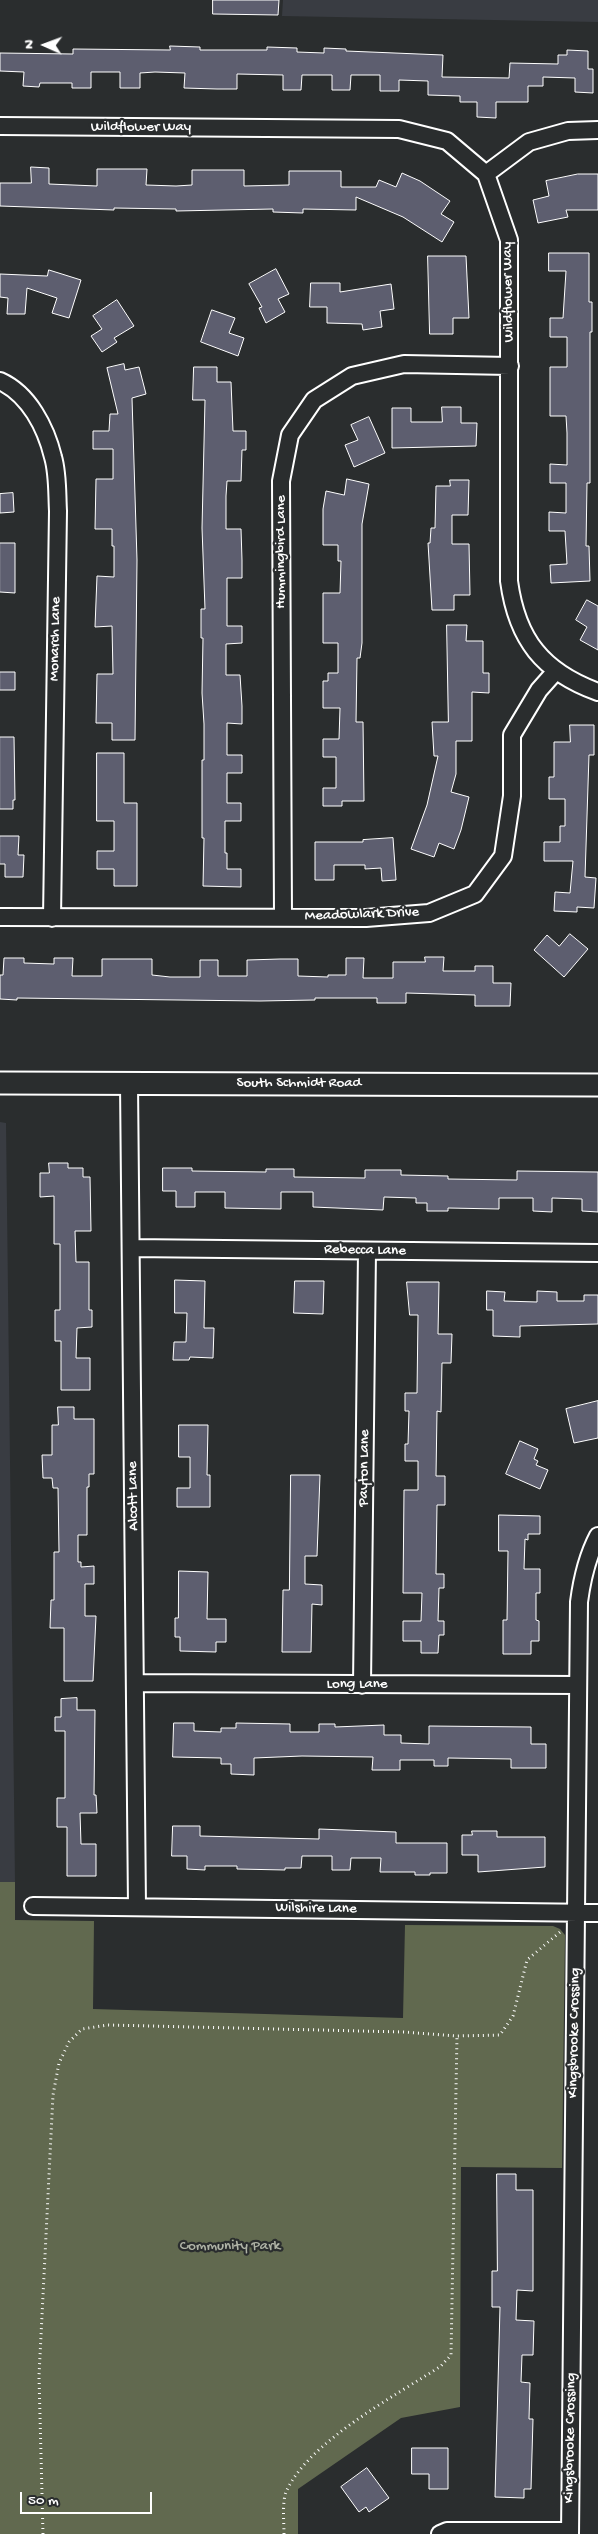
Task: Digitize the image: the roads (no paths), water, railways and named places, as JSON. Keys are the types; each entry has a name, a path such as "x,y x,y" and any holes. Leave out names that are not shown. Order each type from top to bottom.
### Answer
{"street":[{"name":"Wildflower Way","path":"0,126 399,129 447,141 486,174 509,240 509,582 511,596 515,614 538,655 555,672 577,684 598,692"},
{"path":"486,174 529,142 568,131 598,130"},
{"name":"Hummingbird Lane","path":"283,917 281,482 290,435 314,400 352,376 404,364 510,366"},
{"name":"Monarch Lane","path":"0,381 7,384 33,408 54,458 58,511 52,918"},
{"name":"Meadowlark Drive","path":"0,917 366,918 429,913 475,894 503,856 512,796 512,735 538,690 555,672"},
{"name":"South Schmidt Road","path":"0,1082 598,1085"},
{"name":"Alcott Lane","path":"129,1084 137,1908"},
{"name":"Rebecca Lane","path":"131,1248 598,1253"},
{"name":"Payton Lane","path":"362,1685 367,1251"},
{"name":"Kingsbrooke Crossing","path":"570,2532 578,1685 582,1581 588,1559 598,1536"},
{"name":"Long Lane","path":"136,1684 578,1685"},
{"name":"Wilshire Lane","path":"33,1906 598,1912"},
{"path":"440,2534 447,2531 570,2532"}],"park label":[{"name":"Community Park","path":"230,2247"}]}
